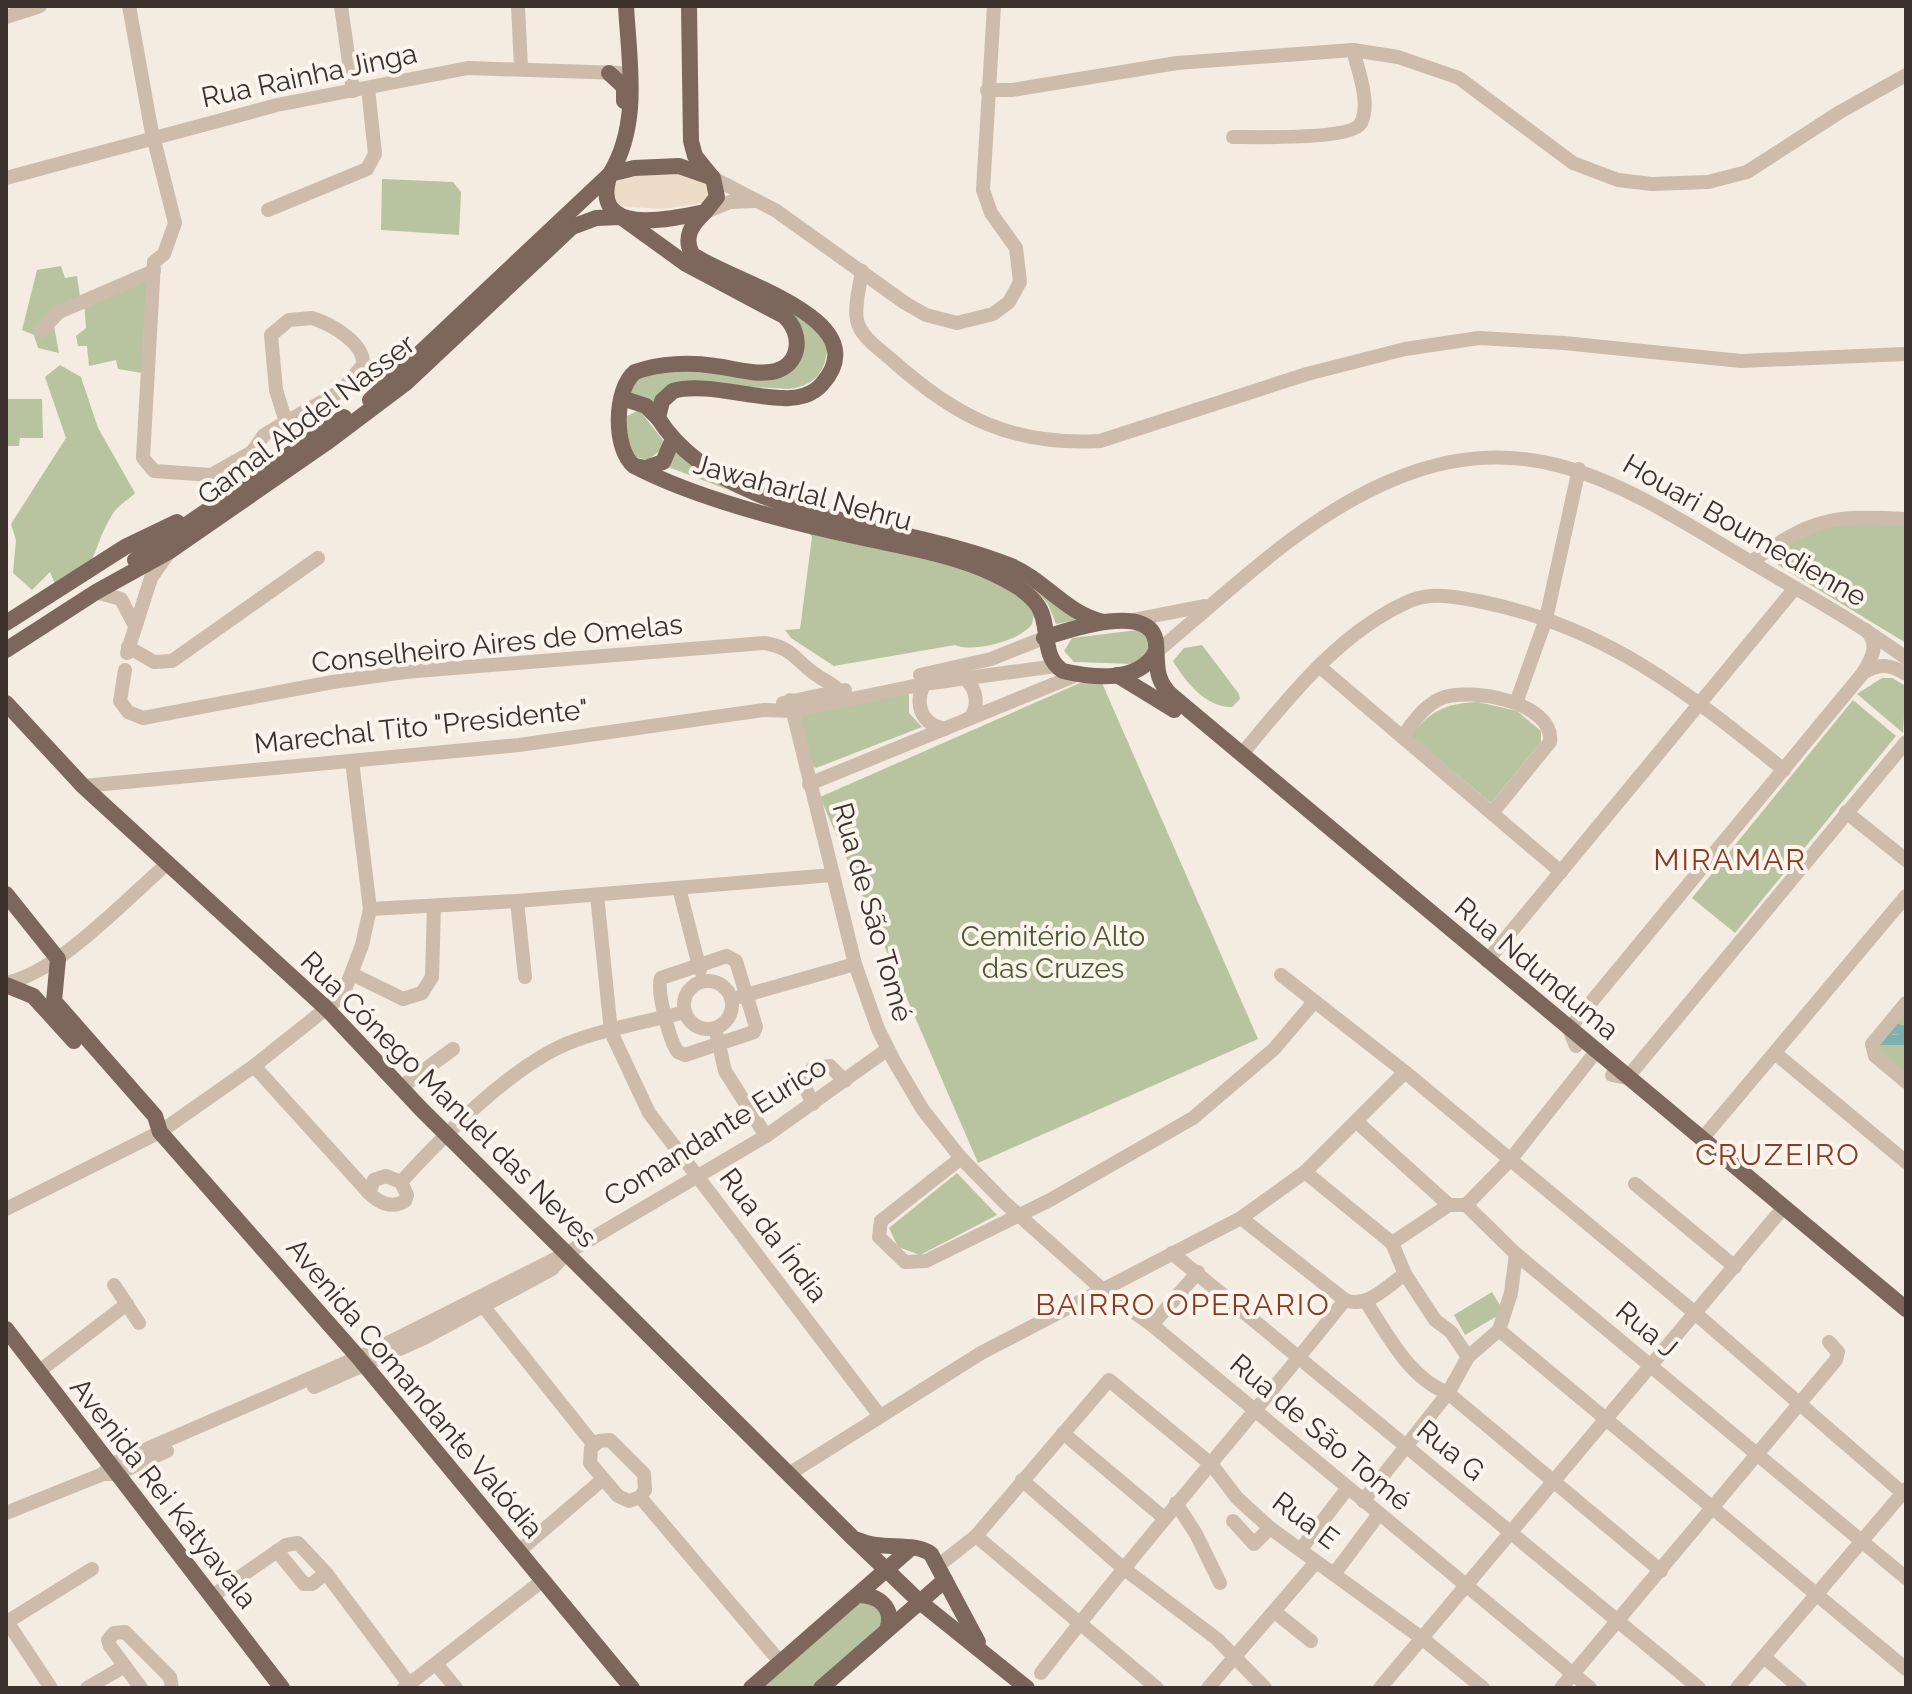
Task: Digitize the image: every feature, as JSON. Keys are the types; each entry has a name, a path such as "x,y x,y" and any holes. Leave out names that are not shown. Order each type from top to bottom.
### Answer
{"main road":[{"path":"626,6 629,73 627,135 610,174 604,195 607,205 686,264 784,316 794,327 798,342 790,362 776,371 693,364 644,369 627,380 622,398 619,445 624,459 634,466 646,468 663,462 673,439"},
{"path":"658,418 662,401 681,389 785,399 809,394 821,386 835,359 836,348 822,324 783,300 692,254 688,233 717,197 713,178 695,156 691,141 689,6"},
{"path":"559,222 618,148 624,87 609,73"},
{"path":"610,174 662,165 679,166 713,178"},
{"name":"Gamal Abdel Nasser","path":"6,643 369,401 610,174"},
{"name":"Gamal Abdel Nasser","path":"6,650 96,592 170,551 407,382 572,227 596,218 659,220 705,212"},
{"path":"622,398 646,406 658,418"},
{"name":"Jawaharlal Nehru","path":"658,418 673,439 718,474 755,492 821,513 985,555 1016,568 1075,612 1106,623"},
{"name":"Jawaharlal Nehru","path":"634,466 768,515 942,556 982,569 1028,594 1044,618 1044,638 1056,666"},
{"name":"Gamal Abdel Nasser","path":"6,623 125,547 215,504"},
{"path":"1044,638 1106,623 1133,620"},
{"name":"Rua Ndunduma","path":"1133,620 1144,624 1154,634 1162,685 1569,1029 1778,1214 1906,1321"},
{"path":"1056,666 1079,674 1130,674 1147,664 1155,653"},
{"name":"Rua Ndunduma","path":"1117,675 1157,698 1576,1046 1702,1139 1906,1309"},
{"name":"Rua Cónego Manuel das Neves","path":"6,703 83,786 327,1009 400,1088 852,1537 920,1602 986,1653"},
{"path":"6,894 58,959"},
{"name":"Avenida Comandante Valódia","path":"58,959 54,1001 155,1116 158,1128"},
{"name":"Avenida Comandante Valódia","path":"6,984 33,996 148,1121 158,1128 360,1362 632,1688"},
{"name":"Avenida Rei Katyavala","path":"6,1329 110,1471 282,1688"},
{"path":"852,1537 877,1547 925,1549 942,1572 959,1612 986,1653 1027,1688"},
{"path":"751,1688 911,1548"},
{"path":"821,1688 920,1602 942,1572"},
{"path":"858,1595 877,1598 883,1604 890,1616 887,1630"}],"street":[{"path":"6,17 40,6"},
{"path":"129,6 154,136 175,223 164,254 154,262 144,424 145,464 154,471 211,475 252,452 264,435 341,391 363,365 362,353 353,343 312,318 280,323 271,335 276,390 286,422"},
{"path":"268,210 367,169 375,154 341,6"},
{"path":"518,6 521,68"},
{"path":"713,178 758,202 926,315 957,323 985,318 1009,302 1020,282 1021,272 1016,248 991,213 983,190 994,6"},
{"path":"987,90 1012,90 1177,63 1353,50 1398,57 1459,78 1573,163 1618,180 1652,184 1708,182 1747,172 1840,112 1906,75"},
{"path":"1233,137 1327,134 1356,128 1361,122 1364,96 1353,50"},
{"name":"Rua Rainha Jinga","path":"6,178 277,105 468,68 629,73"},
{"path":"705,212 730,202 758,202"},
{"path":"41,331 59,312 154,271"},
{"path":"862,271 857,321 869,339 899,366 948,405 995,428 1020,437 1067,443 1100,441 1363,360 1479,338 1593,345 1741,361 1906,354"},
{"path":"252,452 259,474"},
{"name":"Houari Boumedienne","path":"1155,653 1208,605 1334,511 1391,481 1449,463 1496,458 1579,469 1641,496 1866,629 1906,658"},
{"path":"1516,703 1546,619 1579,469"},
{"path":"1751,562 1799,530 1823,520 1863,517 1906,519"},
{"path":"170,551 151,578 128,650 154,662 172,661 318,558"},
{"path":"1487,961 1795,588"},
{"path":"96,592 121,599 134,624"},
{"path":"1242,754 1320,667 1369,625 1414,599 1431,596 1462,598 1546,619 1626,653 1701,705 1784,770"},
{"path":"1133,620 1208,605"},
{"path":"1576,1046 1569,1029 1863,673 1874,656 1874,643 1866,629"},
{"name":"Marechal Tito \"Presidente\"","path":"928,678 1013,652 1044,638"},
{"name":"Conselheiro Aires de Omelas","path":"125,670 120,701 128,712 143,718 333,682 405,672 765,643 795,654 813,673"},
{"path":"1863,673 1874,666 1887,665 1906,674"},
{"name":"Marechal Tito \"Presidente\"","path":"83,786 519,745 792,706 928,678 1056,666"},
{"path":"1320,667 1561,872"},
{"path":"950,669 964,677 976,700 972,716 965,721"},
{"path":"813,673 842,696"},
{"path":"813,673 815,701"},
{"path":"809,784 1079,674"},
{"path":"928,678 920,692 920,710 932,725 945,729"},
{"path":"1402,737 1428,706 1452,695 1486,696 1516,703 1546,723 1552,732 1550,742 1492,813"},
{"name":"Rua de São Tomé","path":"792,706 855,964 888,1049 923,1110 961,1158 1103,1290 1152,1325 1590,1688"},
{"path":"1620,1076 1906,742"},
{"path":"6,1209 158,1128 254,1066 343,995 370,909 352,761"},
{"path":"1846,812 1906,860"},
{"path":"6,984 28,979 58,959 167,864"},
{"path":"370,909 517,901 833,875"},
{"path":"679,888 703,982"},
{"name":"Rua da Índia","path":"597,895 611,1032 649,1113 880,1416"},
{"path":"1702,1139 1906,896"},
{"path":"517,901 525,977"},
{"path":"352,974 403,999 422,993 432,977 434,906"},
{"path":"732,957 746,995 756,1027 754,1032 685,1055 678,1052 666,1017 659,984 661,978 699,964 732,957"},
{"path":"730,999 855,964"},
{"path":"1281,975 1511,1159 1905,1493 1737,1688"},
{"path":"703,982 723,987 730,999 730,1014 715,1028 694,1024 685,1012 690,990 703,982"},
{"path":"961,1158 881,1221 879,1237 905,1262 926,1261 1019,1215 1193,1118 1274,1049 1314,1002"},
{"path":"1906,1003 1872,1044 1875,1056 1906,1082"},
{"path":"401,1182 446,1133 517,1076 566,1044 685,1012"},
{"path":"715,1028 725,1071 766,1136"},
{"path":"400,1088 453,1049"},
{"name":"Comandante Eurico","path":"6,1513 360,1362 480,1302 766,1136 888,1049"},
{"path":"1776,1054 1906,1162"},
{"path":"1392,1243 1449,1205 1466,1205 1511,1159 1591,1058"},
{"path":"254,1066 369,1193 383,1203 401,1204 407,1195 401,1182 386,1176 378,1177 369,1187 369,1193"},
{"path":"813,1104 804,1085 812,1069 830,1066 845,1081"},
{"path":"789,1474 981,1353 1241,1218 1305,1172 1358,1123 1405,1072"},
{"path":"1358,1123 1449,1205"},
{"path":"1305,1172 1392,1243 1405,1274 1435,1320 1451,1332 1468,1357"},
{"path":"1635,1184 1735,1267"},
{"name":"Rua J","path":"1466,1205 1516,1254 1906,1578"},
{"path":"1380,1688 1778,1214"},
{"path":"1241,1218 1345,1300 1356,1305 1366,1302 1405,1274"},
{"name":"Rua G","path":"1172,1253 1699,1688"},
{"path":"1363,1501 1448,1393 1468,1357 1499,1330 1511,1293 1516,1254"},
{"path":"1152,1325 1198,1272"},
{"path":"114,1285 139,1323"},
{"path":"1041,1673 1163,1517 1212,1465 1345,1300"},
{"path":"480,1302 594,1445"},
{"path":"1366,1302 1405,1361 1429,1383 1448,1393 1661,1571"},
{"path":"38,1372 127,1304"},
{"path":"1499,1330 1906,1669"},
{"path":"1561,1688 1836,1360 1838,1352 1829,1342"},
{"name":"Rua E","path":"1063,1433 1109,1380 1212,1465 1237,1498 1270,1528 1423,1639 1483,1688"},
{"path":"942,1572 1063,1433 1163,1517"},
{"path":"605,1440 615,1442 644,1474 645,1490 640,1497 624,1499 602,1480 590,1463 589,1453 594,1445 605,1440"},
{"path":"519,1551 602,1480"},
{"path":"1022,1480 1123,1568 1186,1614 1234,1655 1265,1688"},
{"path":"1301,1549 1347,1489"},
{"path":"640,1497 781,1663"},
{"path":"1176,1503 1196,1534 1220,1583"},
{"path":"1334,1574 1379,1514"},
{"path":"1233,1521 1254,1544 1270,1528"},
{"path":"976,1536 1157,1688"},
{"path":"211,1597 277,1551 292,1542 298,1543 326,1573 406,1686 542,1581"},
{"path":"277,1551 304,1584 312,1584 326,1573"},
{"path":"1208,1688 1316,1562"},
{"path":"51,1688 10,1637 6,1621 92,1569"},
{"path":"1275,1612 1311,1641"},
{"path":"141,1688 108,1640 120,1631 170,1677 172,1688"},
{"path":"1764,1657 1800,1688"},
{"path":"436,1664 456,1688"},
{"path":"87,1688 125,1666"}],"green space":[{"path":"382,179 453,182 461,192 459,235 381,230"},
{"path":"687,252 809,320 828,343 825,361 818,375 807,384 789,389 672,383 655,398 655,410 627,394 636,377 682,367 771,376 802,339"},
{"path":"61,266 65,278 77,276 81,303 59,312 54,326 59,353 38,348 34,335 22,330 37,270"},
{"path":"154,271 148,374 118,369 116,360 89,366 87,346 78,346 76,336 86,328 84,301"},
{"path":"60,365 81,377 98,428 135,493 114,512 93,557 81,571 56,586 50,572 32,590 13,573 16,540 11,524 66,438 45,377"},
{"path":"6,399 42,399 43,438 20,438 19,446 6,446"},
{"path":"639,410 663,440 662,449 648,460 630,456 626,445 627,416"},
{"path":"674,445 719,477 1037,588 1077,620 1056,624 1048,604 1034,589 763,503 663,465"},
{"path":"1856,522 1906,525 1906,643 1778,565 1783,542 1812,529"},
{"path":"806,529 932,555 1015,590 1034,614 1032,624 1018,636 996,644 973,647 955,645 834,666 791,638 785,630 800,629 812,537"},
{"path":"1138,630 1147,634 1152,645 1136,664 1074,662 1064,651 1072,638"},
{"path":"1202,645 1239,694 1240,699 1232,707 1205,698 1190,685 1173,661 1184,648"},
{"path":"1882,678 1892,678 1906,686 1903,733 1857,694"},
{"name":"Cemitério Alto das Cruzes","path":"1080,683 1102,683 1258,1039 978,1163 820,797"},
{"path":"909,693 909,713 922,727 816,768 808,763 799,719 802,711"},
{"path":"1853,700 1896,736 1735,933 1692,898"},
{"path":"1478,702 1517,711 1541,731 1541,742 1491,803 1411,736 1425,720 1440,710"},
{"path":"1906,1008 1906,1078 1878,1053 1878,1042"},
{"path":"957,1173 997,1215 920,1255 898,1247 889,1228"},
{"path":"1492,1292 1504,1312 1465,1335 1454,1315"},
{"path":"869,1601 883,1613 880,1629 814,1688 763,1688 858,1604"}],"shaded area":[{"path":"661,169 709,179 710,197 703,203 662,209 619,206 613,201 610,183 618,177"}],"waterway":[{"path":"1906,1031 1891,1028 1881,1040 1906,1040"}],"district":[{"name":"MIRAMAR","path":"1730,860"},
{"name":"CRUZEIRO","path":"1778,1155"},
{"name":"BAIRRO OPERARIO","path":"1183,1305"}]}
